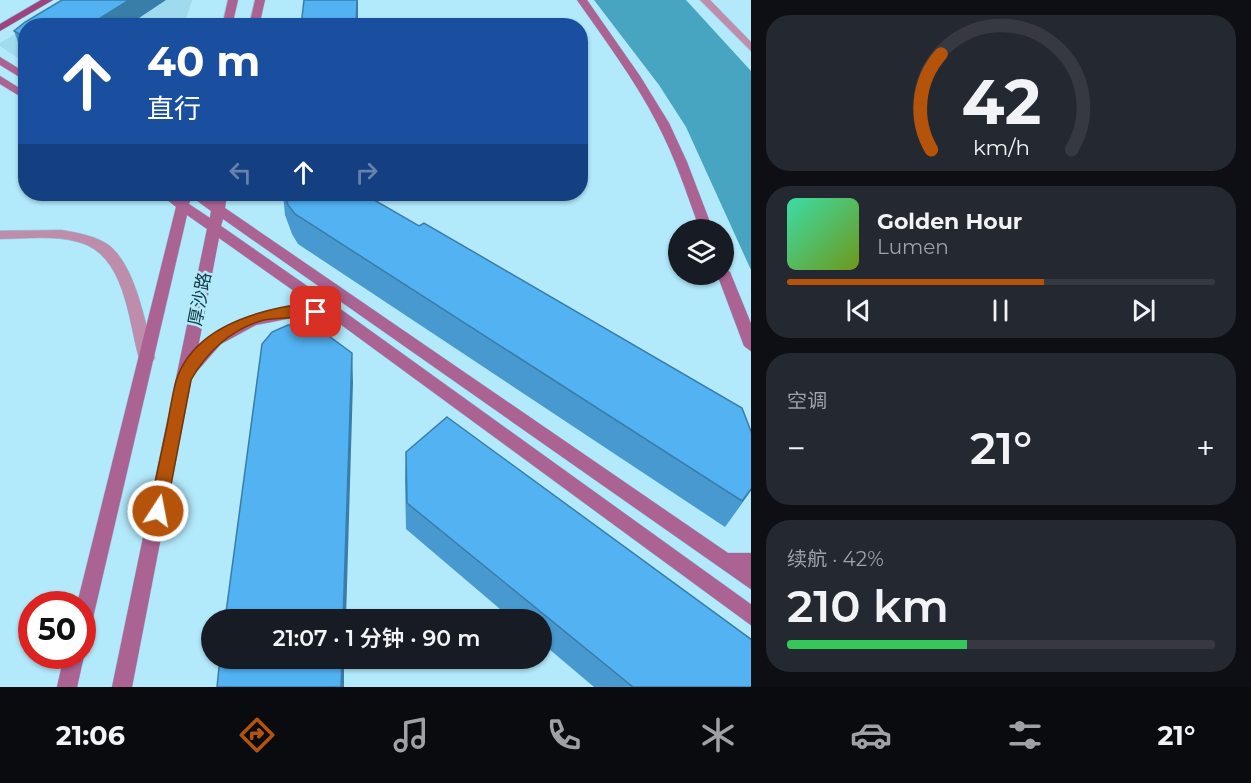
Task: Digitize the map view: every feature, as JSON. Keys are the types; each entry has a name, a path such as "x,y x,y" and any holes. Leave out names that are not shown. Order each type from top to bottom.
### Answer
{"main road":[{"path":"0,28 48,0"}],"street":[{"path":"228,18 233,0"},
{"path":"257,18 260,0"},
{"path":"582,0 641,85 663,124 703,219"},
{"path":"705,0 751,45"},
{"path":"0,60 18,72"},
{"path":"0,79 18,91"},
{"name":"厚沙路","path":"90,591 184,201"},
{"path":"185,201 214,228 341,317 751,616"},
{"path":"219,201 751,580"},
{"name":"厚沙路","path":"122,687 219,201"},
{"path":"0,235 55,234 89,241 102,248 114,258 121,272 147,357"},
{"path":"728,285 751,343"},
{"path":"184,380 196,358 214,340 237,326 262,316 289,311 316,312 341,317"},
{"path":"725,562 751,562"},
{"path":"67,687 71,669"}],"shaded area":[{"path":"72,0 192,0 186,18 43,18"},
{"path":"594,0 686,0 751,71 751,270 734,233 734,219 728,219 686,127 659,85"},
{"path":"18,32 18,58 0,46 0,43"}],"building":[{"path":"62,0 129,0 100,18 32,18"},
{"path":"304,0 357,0 356,18 302,18"},
{"path":"287,201 376,201 419,226 424,223 742,408 751,431 751,489 742,501 295,214"},
{"path":"306,324 322,331 352,353 343,609 226,609 262,344 272,332 288,325"},
{"path":"447,417 751,639 751,687 633,687 552,621 552,609 537,609 407,503 406,452"},
{"path":"219,669 342,669 341,687 217,687"}],"route":[{"path":"158,511 184,380 196,358 214,340 237,326 262,316 289,311 316,312"}]}
